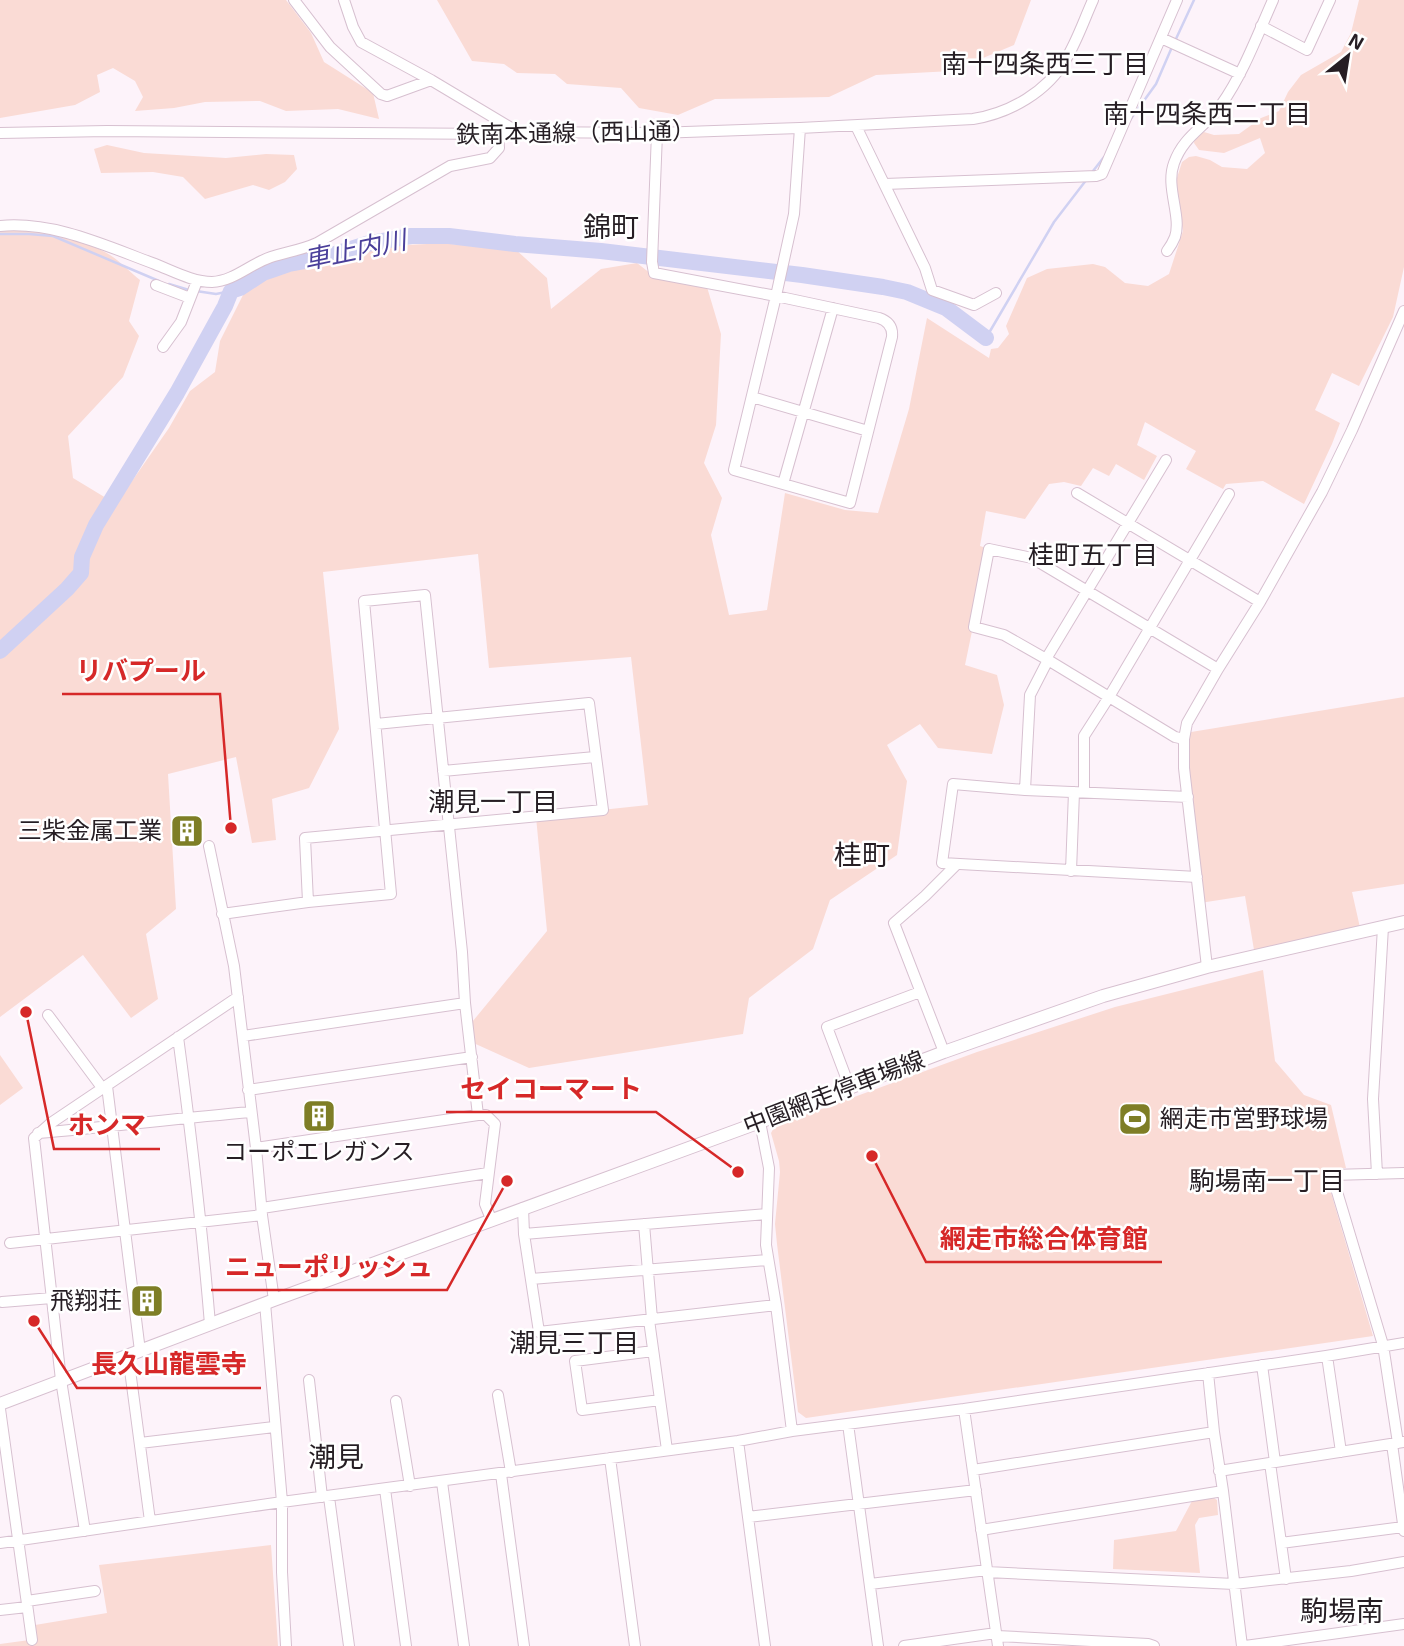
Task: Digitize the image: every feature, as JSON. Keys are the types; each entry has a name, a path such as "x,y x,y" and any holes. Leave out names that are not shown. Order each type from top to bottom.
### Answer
{"main road":[{"name":"中園網走停車場線","path":"0,1407 61,1380 269,1301 1103,996 1207,967 1404,922"}],"street":[{"path":"294,0 330,47 380,94 387,96 431,80"},
{"path":"344,0 353,27 362,42 518,132"},
{"name":"鉄南本通線（西山通）","path":"0,133 657,133 973,119 996,114 1016,105 1044,86 1064,62 1093,0"},
{"path":"885,184 1102,174 1177,0"},
{"path":"1167,251 1176,236 1170,178 1172,166 1188,138 1219,108 1240,74 1273,0"},
{"path":"1261,26 1307,50 1330,0"},
{"path":"1161,38 1240,74"},
{"path":"856,125 925,268 932,290 974,304 996,293"},
{"path":"657,133 652,257 654,273 776,296 833,308 884,320 891,326 892,331 849,503 734,470 776,296 794,214 800,128"},
{"path":"156,285 194,290 227,279 270,257 301,250 317,243 450,166 490,158 499,148 498,134"},
{"path":"0,226 43,228 72,234 194,290"},
{"path":"163,346 181,322 194,290"},
{"path":"783,484 833,308"},
{"path":"1207,967 1184,768 1187,723 1300,533 1333,471 1404,311"},
{"path":"752,397 868,431"},
{"path":"1025,790 1030,695 1047,659 1166,460"},
{"path":"1077,492 1260,602"},
{"path":"1070,871 1084,736 1110,697 1229,494"},
{"path":"1184,739 1175,737 1004,635 974,627 989,549 1032,558 1218,669"},
{"path":"222,914 391,894 364,601 425,595 478,1115"},
{"path":"308,902 305,838 603,810 589,703 376,724"},
{"path":"443,771 595,757"},
{"path":"1188,797 953,784 942,863 1197,877"},
{"path":"209,846 234,966 256,1149 269,1301 274,1427 282,1503 286,1646"},
{"path":"944,1052 894,923 956,865"},
{"path":"1377,1174 1373,1099 1383,927"},
{"path":"850,1088 827,1027 920,992"},
{"path":"85,1531 61,1380 34,1138 238,997"},
{"path":"243,1037 465,1003"},
{"path":"48,1015 105,1087 114,1127 125,1231 139,1443 150,1521"},
{"path":"178,1037 201,1222 210,1324"},
{"path":"248,1090 472,1057"},
{"path":"38,1133 251,1112"},
{"path":"256,1149 486,1115 495,1124 485,1204 491,1220"},
{"path":"760,1122 769,1168 765,1245 776,1305 792,1431"},
{"path":"9,1243 201,1222 488,1173"},
{"path":"1281,1543 1404,1529 1398,1443 1383,1345 1332,1175 1404,1173"},
{"path":"523,1208 524,1234 539,1332 776,1305"},
{"path":"524,1234 766,1214"},
{"path":"644,1224 653,1351 667,1450"},
{"path":"531,1279 768,1260"},
{"path":"2,1302 52,1298"},
{"path":"0,1543 738,1441 848,1423 964,1409 1404,1343"},
{"path":"653,1351 575,1361 582,1410 660,1400"},
{"path":"1328,1356 1341,1452"},
{"path":"1262,1365 1286,1579"},
{"path":"1208,1373 1243,1646 1306,1642 1404,1624"},
{"path":"310,1380 349,1646"},
{"path":"498,1395 524,1646"},
{"path":"396,1401 410,1486"},
{"path":"0,1407 32,1640"},
{"path":"964,1409 997,1639"},
{"path":"848,1423 878,1646"},
{"path":"139,1443 274,1427"},
{"path":"973,1470 1214,1432"},
{"path":"738,1441 765,1646"},
{"path":"1219,1471 1398,1443"},
{"path":"610,1458 635,1646"},
{"path":"442,1482 464,1646"},
{"path":"385,1489 406,1646"},
{"path":"748,1517 976,1490"},
{"path":"981,1530 1223,1491"},
{"path":"870,1584 987,1571 1234,1584 1351,1571 1404,1562"},
{"path":"0,1610 95,1591"},
{"path":"904,1646 997,1639 1154,1646"}],"shaded area":[{"path":"0,0 286,0 311,33 324,62 373,93 379,119 338,109 286,111 260,101 205,102 135,111 143,97 135,81 113,68 97,75 100,92 75,105 0,118"},
{"path":"437,0 1031,0 1014,45 952,71 876,75 829,97 715,99 678,115 639,108 621,88 567,84 555,74 517,73 504,64 472,61"},
{"path":"1359,0 1404,0 1404,267 1393,317 1359,386 1332,373 1315,410 1340,423 1304,504 1263,481 1226,484 1223,489 1186,469 1196,451 1145,422 1137,445 1157,456 1144,480 1116,464 1109,476 1093,468 1081,486 1064,482 1049,484 1025,519 986,511 980,546 989,549 965,665 997,675 1004,705 992,754 938,748 920,724 887,745 907,781 897,855 830,900 813,949 749,998 743,1034 529,1068 469,1041 468,1027 547,931 536,817 648,805 631,657 489,668 478,554 323,572 339,729 309,788 272,799 276,840 252,843 236,757 168,774 176,909 146,934 158,999 131,1018 83,955 0,1017 0,231 42,231 85,243 110,255 140,280 129,321 139,336 123,377 68,436 73,478 116,504 169,428 190,391 215,372 220,341 244,293 263,278 283,270 323,263 384,246 450,244 514,248 547,278 551,309 601,269 637,263 655,277 707,287 721,334 716,425 704,463 722,498 711,535 729,615 767,610 785,493 845,510 878,513 909,409 927,318 989,358 991,349 998,348 1009,334 1006,326 1027,278 1047,269 1093,264 1105,267 1125,283 1148,286 1169,274 1183,231 1175,184 1182,162 1196,156 1222,167 1247,169 1265,153 1260,138 1224,153 1199,150 1194,143 1195,137 1204,132 1214,135 1239,134 1261,118 1279,111 1288,92 1301,75 1341,52 1351,33"},
{"path":"107,145 144,153 226,158 266,154 294,155 297,169 285,182 269,190 253,185 205,199 183,177 153,172 101,173 94,149"},
{"path":"1404,697 1404,884 1352,892 1361,932 1255,956 1245,896 1200,903 1185,733"},
{"path":"1263,970 1275,1061 1304,1095 1331,1105 1346,1168 1324,1169 1373,1336 806,1418 798,1412 775,1224 780,1172 771,1133 775,1126 977,1052 1115,1007"},
{"path":"0,1055 23,1088 0,1105"},
{"path":"1214,1498 1217,1500 1218,1515 1199,1518 1195,1525 1200,1573 1113,1569 1114,1540 1176,1531 1192,1501"},
{"path":"271,1545 278,1646 0,1646 37,1639 35,1625 107,1613 99,1565"}],"waterway":[{"path":"1175,41 1194,0"},
{"path":"1130,120 1156,84 1172,47"},
{"path":"1093,171 1104,157"},
{"path":"986,338 1054,222 1087,179"},
{"path":"0,234 53,236 159,281"},
{"name":"車止内川","path":"0,651 81,573 82,557 96,525 177,393 231,291 263,273 289,264 322,258 366,244 411,236 449,236 601,251 802,275 907,292 946,308 986,338"},
{"path":"169,284 189,290"},
{"path":"196,291 216,294 231,291"}],"place":[{"name":"リバプール","path":"231,828"},
{"name":"三柴金属工業","path":"187,831"},
{"name":"ホンマ","path":"26,1012"},
{"name":"コーポエレガンス","path":"319,1116"},
{"name":"網走市営野球場","path":"1135,1119"},
{"name":"網走市総合体育館","path":"872,1156"},
{"name":"セイコーマート","path":"738,1172"},
{"name":"ニューポリッシュ","path":"507,1181"},
{"name":"飛翔荘","path":"147,1301"},
{"name":"長久山龍雲寺","path":"34,1321"}],"district":[{"name":"南十四条西三丁目","path":"1045,64"},
{"name":"南十四条西二丁目","path":"1207,114"},
{"name":"錦町","path":"611,227"},
{"name":"桂町五丁目","path":"1093,555"},
{"name":"潮見一丁目","path":"493,802"},
{"name":"桂町","path":"862,855"},
{"name":"駒場南一丁目","path":"1267,1181"},
{"name":"潮見三丁目","path":"574,1343"},
{"name":"潮見","path":"336,1457"},
{"name":"駒場南","path":"1342,1611"}]}
